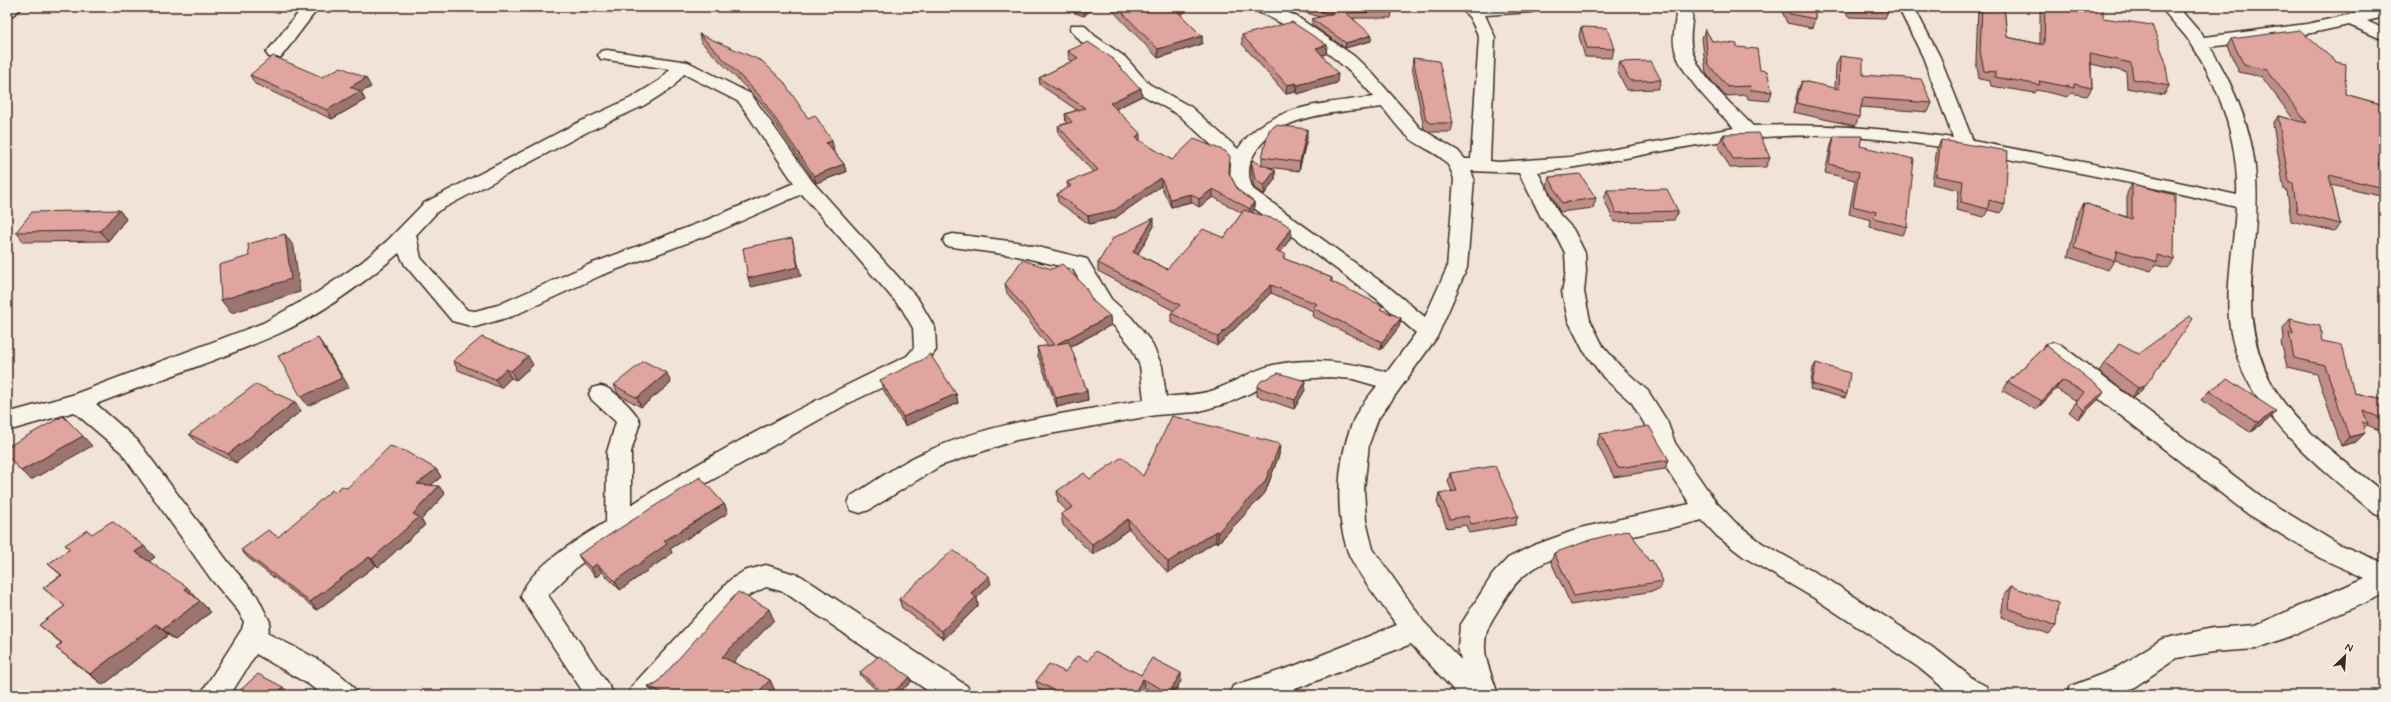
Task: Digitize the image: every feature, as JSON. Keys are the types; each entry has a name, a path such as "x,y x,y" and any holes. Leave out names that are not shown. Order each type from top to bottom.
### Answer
{"street":[{"path":"7,12 15,7"},
{"path":"275,53 305,17 311,7"},
{"path":"1260,7 1290,20 1329,46 1367,78 1413,132 1470,166 1527,169 1579,163 1692,140 1748,132 1811,130 1934,140 1965,145 2146,179 2245,203"},
{"path":"1476,695 1415,630 1361,552 1354,521 1352,489 1357,444 1367,416 1394,382 1429,332 1457,268 1464,179 1470,166 1487,37 1471,9 1531,7"},
{"path":"1684,7 1686,18 1682,44 1688,61 1748,132"},
{"path":"1906,7 1948,96 1965,145"},
{"path":"2169,7 2200,43 2221,79 2232,108 2246,171 2240,308 2244,340 2255,367 2268,396 2289,422 2312,446 2384,508"},
{"path":"2200,43 2307,29 2384,12"},
{"path":"2350,19 2384,35"},
{"path":"1078,28 1089,40 1119,61 1131,77 1143,88 1185,111 1241,162"},
{"path":"601,695 534,594 570,558 618,525 678,487 840,397 915,362 925,350 924,328 910,304 805,185 745,98 734,91 682,66 607,55"},
{"path":"7,422 78,402 271,328 325,298 369,267 406,234 431,207 581,128 637,102 666,84 682,66"},
{"path":"1386,101 1299,115 1276,122 1267,127 1251,143 1241,162 1237,174 1239,183 1246,193 1384,294 1429,332"},
{"path":"1527,169 1551,217 1566,234 1575,253 1576,271 1574,292 1578,313 1594,350 1612,372 1640,397 1655,421 1664,446 1707,509 1726,529 1753,550 1823,590 1910,647 1976,695"},
{"path":"406,234 408,250 412,260 460,316 471,320 504,312 595,270 714,225 805,185"},
{"path":"953,241 972,242 1038,253 1080,264 1103,304 1123,322 1140,342 1151,366 1156,406"},
{"path":"2053,351 2177,444 2257,507 2322,548 2384,575"},
{"path":"860,503 932,459 970,445 1016,431 1156,406 1196,403 1220,397 1274,373 1329,369 1353,372 1394,382"},
{"path":"600,394 627,418 628,422 619,452 618,525"},
{"path":"78,402 129,446 220,571 248,604 256,622 252,638 214,695"},
{"path":"1484,695 1471,647 1473,626 1502,582 1517,566 1540,553 1584,537 1669,520 1707,509"},
{"path":"642,695 739,588 753,579 766,576 792,584 957,695"},
{"path":"2081,695 2124,679 2171,647 2213,640 2256,637 2281,628 2384,582"},
{"path":"1243,695 1298,677 1415,630"},
{"path":"252,638 318,674 344,695"}],"building":[{"path":"1117,7 1181,7 1177,11 1202,36 1158,49"},
{"path":"1306,7 1390,7 1392,12 1346,13 1372,35 1346,43 1312,19 1335,13 1326,13"},
{"path":"1787,7 1815,7 1815,19 1790,14"},
{"path":"1851,7 1887,7 1888,9 1852,8"},
{"path":"1982,7 2004,7 2007,37 2044,45 2045,7 2091,7 2103,9 2103,18 2152,25 2165,60 2169,86 2133,79 2131,63 2090,54 2092,88 2074,84 2074,88 2039,81 2040,85 1995,77 1995,72 1984,71 1980,51"},
{"path":"1292,22 1327,45 1316,48 1338,74 1298,85 1296,83 1287,85 1242,35"},
{"path":"1581,27 1607,28 1614,49 1587,48"},
{"path":"1705,29 1712,41 1737,44 1737,47 1757,49 1760,70 1767,71 1772,92 1751,90 1750,86 1728,87 1708,64"},
{"path":"2300,30 2336,62 2346,64 2345,94 2384,105 2384,164 2378,163 2384,175 2384,188 2329,175 2340,224 2297,213 2293,183 2289,183 2278,116 2307,123 2267,70 2244,65 2231,39"},
{"path":"699,34 762,61 783,81 808,118 815,115 832,141 826,143 844,164 814,176 760,96"},
{"path":"1088,42 1112,58 1136,85 1141,88 1110,103 1140,133 1136,138 1172,160 1194,139 1225,151 1230,156 1229,173 1238,190 1254,202 1250,209 1213,189 1199,199 1191,194 1170,199 1161,178 1115,210 1088,216 1057,194 1071,186 1067,182 1098,170 1058,126 1072,122 1065,114 1085,108 1039,78 1078,58 1068,51"},
{"path":"273,56 322,77 341,67 366,78 350,87 360,91 327,110 250,75"},
{"path":"1840,56 1863,59 1863,75 1921,79 1932,103 1863,98 1859,117 1796,103 1802,81 1839,89"},
{"path":"1413,58 1439,61 1453,123 1431,123 1426,120"},
{"path":"1651,61 1661,80 1630,81 1620,62"},
{"path":"1276,125 1307,129 1300,162 1262,157 1269,130"},
{"path":"1759,133 1770,158 1733,159 1722,137 1725,137 1724,134"},
{"path":"1834,136 1862,136 1860,146 1914,159 1907,227 1874,218 1876,212 1853,206 1859,172 1829,164"},
{"path":"1941,140 2008,151 2005,204 1989,200 1988,209 1961,202 1963,181 1936,176"},
{"path":"1251,160 1275,170 1264,186 1255,179"},
{"path":"1580,174 1596,198 1562,203 1549,177"},
{"path":"2132,184 2175,195 2174,260 2157,255 2157,262 2117,250 2114,261 2074,248 2084,203 2132,219"},
{"path":"1667,189 1678,211 1616,213 1607,190"},
{"path":"119,210 100,231 16,232 32,212"},
{"path":"1244,210 1281,221 1291,228 1276,251 1286,254 1283,258 1332,278 1330,281 1383,306 1380,309 1401,318 1382,342 1313,308 1317,304 1271,285 1218,337 1171,313 1180,305 1098,263 1113,238 1154,218 1133,252 1167,269 1203,229 1224,238"},
{"path":"285,234 291,279 221,300 219,265 249,256 248,244"},
{"path":"792,238 798,267 748,278 743,248"},
{"path":"1022,260 1052,269 1062,264 1084,285 1093,301 1110,316 1057,344 1069,342 1087,391 1056,398 1037,347 1054,345 1005,284"},
{"path":"2190,316 2193,319 2145,386 2138,388 2105,363 2119,344 2138,354"},
{"path":"2290,319 2320,326 2322,341 2342,345 2354,393 2384,399 2384,420 2363,410 2368,424 2362,422 2365,433 2349,437 2325,365 2294,358 2289,333 2293,334"},
{"path":"482,337 528,356 511,371 506,369 495,379 453,361"},
{"path":"318,338 342,378 301,397 278,356"},
{"path":"2046,345 2104,391 2084,410 2076,403 2084,392 2062,380 2042,401 2008,382"},
{"path":"930,354 956,394 903,417 880,380 922,360"},
{"path":"644,361 667,373 637,398 614,385"},
{"path":"1816,363 1850,373 1847,394 1812,384"},
{"path":"1278,373 1306,381 1295,400 1257,387 1261,381"},
{"path":"2227,379 2276,411 2258,423 2209,391"},
{"path":"256,384 295,402 228,454 189,434"},
{"path":"63,416 83,436 21,471 7,455 7,447"},
{"path":"1172,416 1280,444 1265,482 1218,532 1216,531 1168,562 1128,519 1092,544 1061,514 1073,507 1057,491 1084,473 1090,479 1122,457 1143,476"},
{"path":"1649,426 1669,460 1618,468 1600,434"},
{"path":"390,446 405,451 436,469 417,484 439,486 413,514 419,517 372,559 369,557 310,602 241,550 268,530 278,537 332,490 335,492 342,486 347,488"},
{"path":"1495,466 1518,516 1471,524 1468,516 1450,519 1439,493 1457,491 1450,473"},
{"path":"700,477 724,504 664,541 667,544 615,581 597,564 591,568 578,555"},
{"path":"112,521 144,546 135,552 187,587 185,589 200,601 163,629 156,624 90,674 56,648 62,643 39,625 65,606 43,588 62,575 48,564 70,549 65,545 87,530 92,534"},
{"path":"1629,530 1649,561 1652,560 1663,581 1574,596 1554,553 1590,540"},
{"path":"953,550 989,576 971,593 976,597 942,631 899,599"},
{"path":"2011,586 2058,603 2056,626 2008,608"},
{"path":"738,592 769,609 722,657 770,680 755,695 667,695 648,686 655,685"},
{"path":"1095,651 1141,675 1152,658 1181,673 1169,693 1143,679 1133,695 1048,695 1052,689 1036,681 1049,664 1065,672 1077,656 1088,661"},
{"path":"879,656 910,677 890,695 886,695 860,672"},
{"path":"258,674 283,687 275,695 235,695"},
{"path":"100,691 105,695 94,695"}]}
